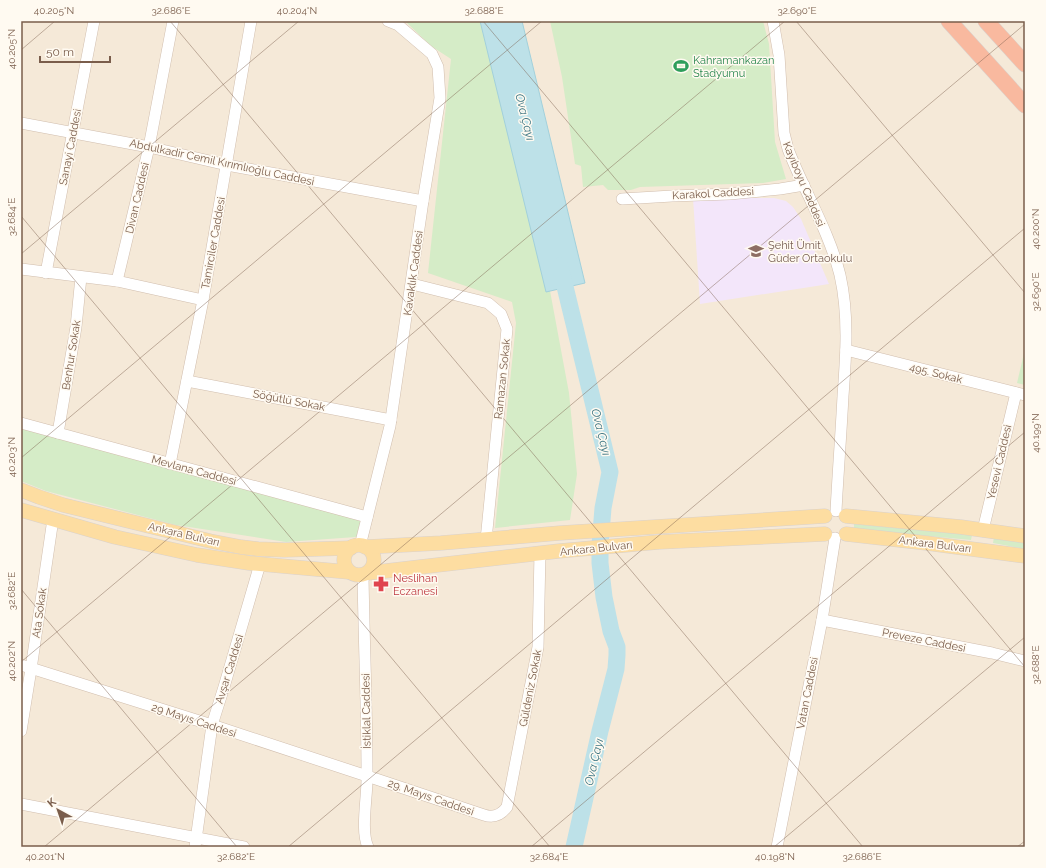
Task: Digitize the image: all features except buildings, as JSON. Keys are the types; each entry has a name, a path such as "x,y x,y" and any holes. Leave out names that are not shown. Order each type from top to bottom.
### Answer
{"highway":[{"path":"949,21 1025,105"},
{"path":"986,21 1025,64"}],"main road":[{"name":"Ankara Bulvarı","path":"21,490 63,505 210,541 258,549 285,550 486,540 560,533 836,514 1025,536"},
{"name":"Ankara Bulvarı","path":"21,510 116,537 222,560 360,573 559,551 659,542 835,535 978,549 1025,556"},
{"path":"836,514 849,523 848,531 835,535 822,526 822,522 836,514"},
{"path":"978,549 983,530"},
{"path":"359,547 370,550 374,559 374,564 371,569 360,573 346,568 344,559 345,555 359,547"}],"street":[{"name":"Sanayi Caddesi","path":"46,273 94,21"},
{"name":"Divan Caddesi","path":"118,281 149,147 173,21"},
{"name":"Tamirciler Caddesi","path":"170,464 204,300 251,21"},
{"name":"Kavaklık Caddesi","path":"359,547 391,420 423,201 440,98 438,67 432,54 398,25 388,21"},
{"name":"Kayıboyu Caddesi","path":"773,21 780,55 784,133 788,149 833,252 840,274 846,311 846,350 836,514"},
{"name":"Abdulkadir Cemil Kırımlıoğlu Caddesi","path":"21,123 149,147 227,165 423,201"},
{"name":"Karakol Caddesi","path":"622,199 730,194 804,185"},
{"path":"21,269 118,281 204,300"},
{"name":"Benhur Sokak","path":"58,433 76,327 81,277"},
{"name":"Ramazan Sokak","path":"412,284 488,303 501,314 507,330 486,540"},
{"name":"495. Sokak","path":"846,350 1020,394"},
{"name":"Söğütlü Sokak","path":"187,380 391,420"},
{"name":"Yesevi Caddesi","path":"983,530 1020,394"},
{"name":"Mevlana Caddesi","path":"21,423 367,517"},
{"name":"Ata Sokak","path":"21,731 26,667 53,519"},
{"name":"Vatan Caddesi","path":"777,847 822,620 835,535"},
{"name":"Güldeniz Sokak","path":"495,816 504,811 507,807 538,647 540,554"},
{"name":"Avşar Caddesi","path":"196,843 212,725 260,564"},
{"name":"İstiklal Caddesi","path":"360,573 368,776 364,830 368,847"},
{"name":"Preveze Caddesi","path":"822,620 992,653 1025,661"},
{"name":"29 Mayıs Caddesi","path":"26,667 212,725 368,776"},
{"name":"29. Mayıs Caddesi","path":"368,776 484,815 495,816"},
{"path":"21,804 196,843 244,847"}],"shaded area":[{"path":"21,21 1025,21 1025,847 21,847"},
{"name":"Şehit Ümit Güder Ortaokulu","path":"693,198 774,198 786,201 793,207 801,219 829,284 700,304"}],"green space":[{"path":"405,21 480,21 512,138 548,280 569,393 577,474 570,520 495,528 516,323 512,302 428,273 451,59 431,46"},
{"path":"550,21 763,21 769,44 775,142 786,179 763,183 640,187 631,190 608,190 603,185 583,187 581,166 575,164 562,77"},
{"path":"1025,349 1025,385 1017,383"},
{"path":"21,427 367,517 356,537 286,542 176,525 46,491 21,481"},
{"path":"854,524 972,535 971,540 854,529"},
{"path":"994,537 1025,542 1025,549 993,543"}],"water":[{"path":"480,21 522,21 585,283 546,292"}],"waterway":[{"name":"Ova Çayı","path":"560,266 610,472 603,508 600,563 604,597 611,631 617,647 616,669 600,731 574,847"}],"place":[{"name":"Kahramankazan Stadyumu","path":"681,66"},
{"name":"Şehit Ümit Güder Ortaokulu","path":"756,251"},
{"name":"Neslihan Eczanesi","path":"381,584"}]}
